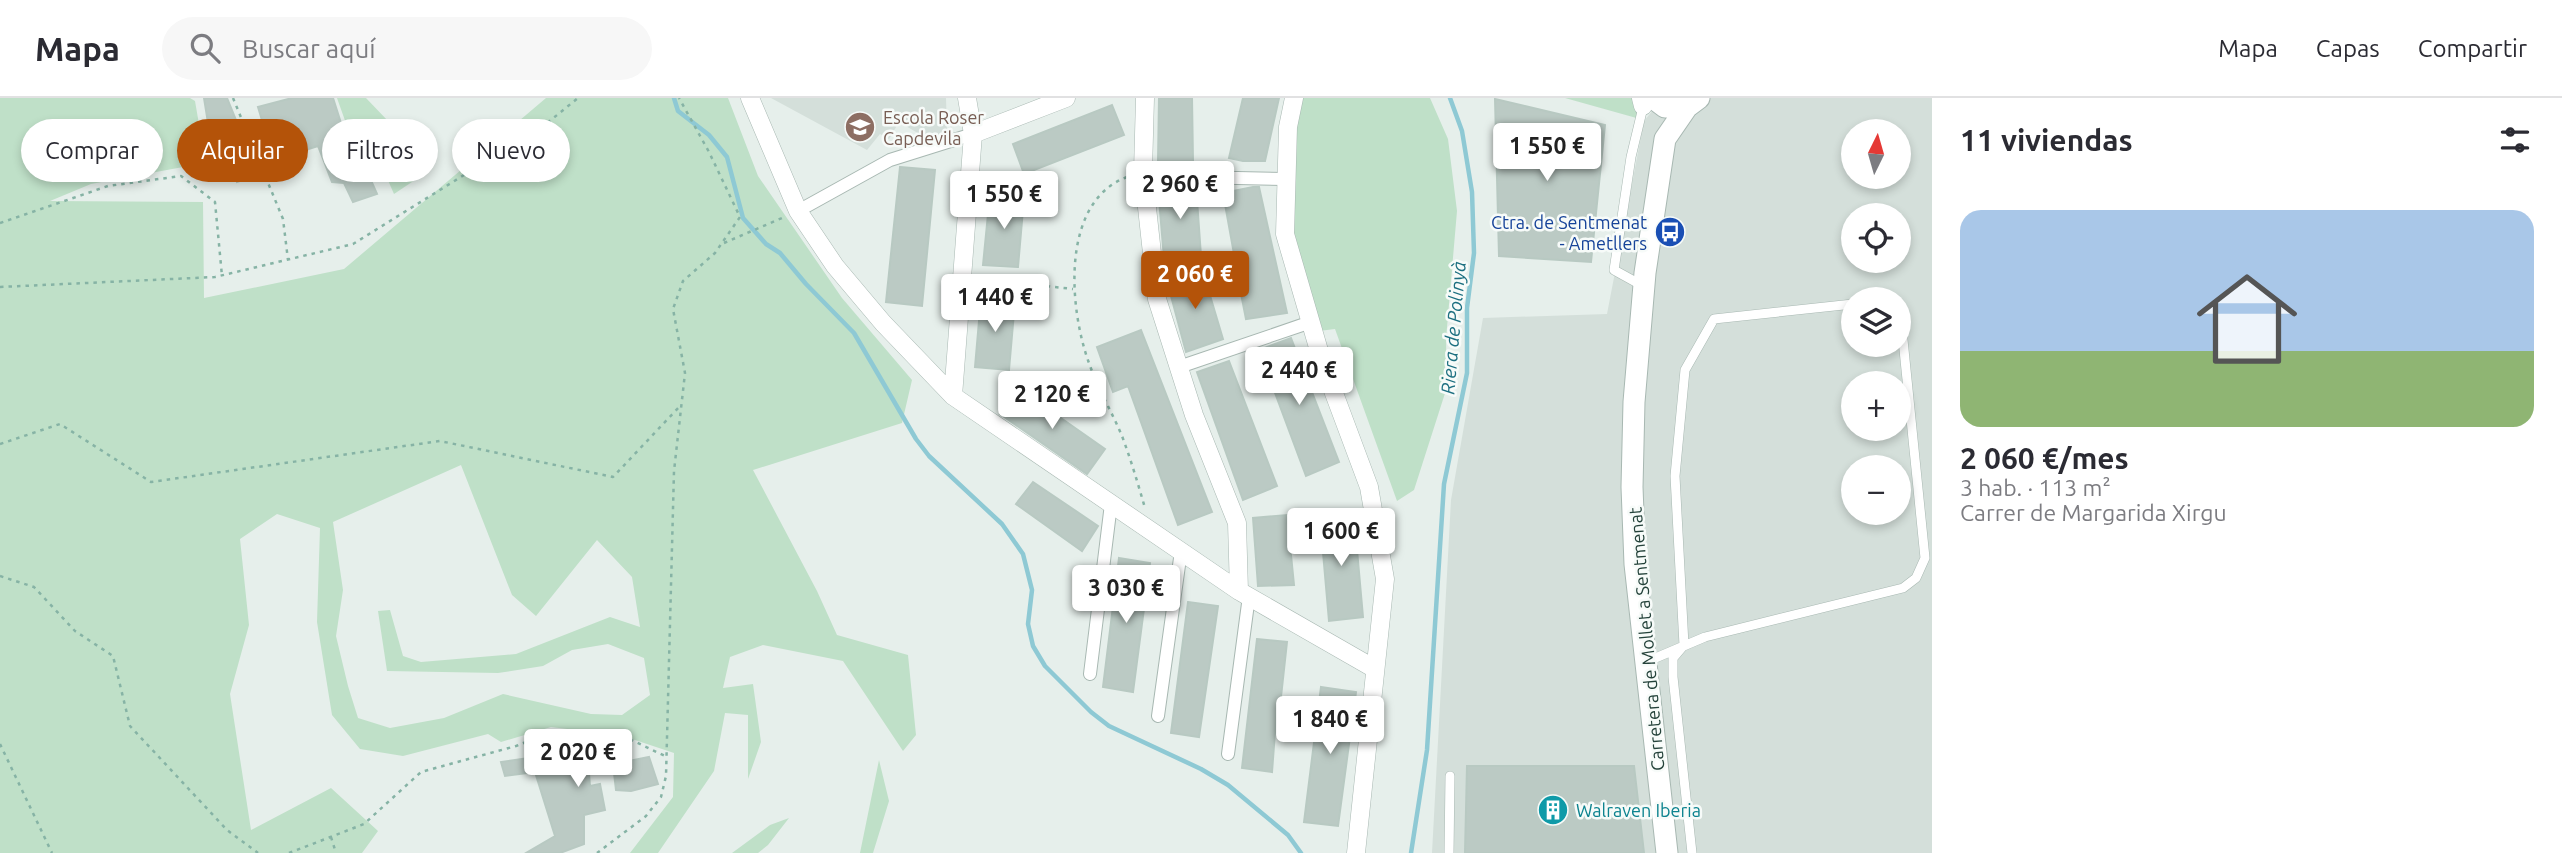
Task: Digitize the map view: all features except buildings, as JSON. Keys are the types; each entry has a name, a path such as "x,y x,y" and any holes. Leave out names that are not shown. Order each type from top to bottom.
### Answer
{"street":[{"path":"750,98 798,211 835,266 883,323 953,396 1244,594 1375,669"},
{"path":"953,396 974,134 967,98"},
{"path":"798,211 890,160 974,134 1066,98"},
{"path":"1145,98 1144,173 1157,299 1194,415 1237,523 1244,594 1228,754"},
{"path":"1294,98 1288,127 1285,234 1322,361 1368,487 1385,579 1356,853"},
{"path":"1648,101 1672,108 1693,102"},
{"path":"1648,101 1667,133 1693,102"},
{"name":"Carretera de Mollet a Sentmenat","path":"1667,133 1644,286 1634,402 1632,487 1636,564 1667,853"},
{"path":"1144,173 1286,179"},
{"path":"1179,367 1311,321"},
{"path":"1090,674 1111,504"},
{"path":"1158,716 1181,551"}],"lane":[{"path":"1644,286 1614,270 1631,157 1648,101"},
{"path":"1692,853 1673,677 1673,658 1684,645 1675,476 1685,370 1714,319 1841,305"},
{"path":"1646,662 1705,637 1903,588 1916,578 1925,558 1905,357"},
{"path":"1449,853 1450,776"}],"path":[{"path":"233,98 283,219 288,260"},
{"path":"0,287 222,276 353,244 546,124 578,98"},
{"path":"597,853 646,816 661,797 666,776 674,471 685,373 673,309 683,281 715,253 740,217 679,98"},
{"path":"1144,173 1114,182 1095,200 1076,251 1074,289 1078,322 1088,363 1122,437 1153,533"},
{"path":"0,223 108,186 181,176 215,202 222,276"},
{"path":"721,244 798,211"},
{"path":"962,278 1074,289"},
{"path":"0,444 60,424 151,482 280,466 440,441 613,477 681,405"},
{"path":"0,576 34,587 75,631 113,656 131,726 228,830 258,853"},
{"path":"289,853 364,824 421,772 516,746 554,731 621,735 667,757"},
{"path":"0,744 52,853"},
{"path":"331,837 336,853"}],"shaded area":[{"name":"Escola Roser Capdevila","path":"771,98 946,98 947,133 928,139 899,122 889,139 880,134 867,150"},
{"path":"1663,98 1932,98 1932,853 1432,853 1451,500 1483,318 1607,314 1644,121"}],"green space":[{"path":"0,98 190,98 195,101 198,119 177,119 177,168 163,171 163,119 21,119 21,182 102,182 50,201 203,202 204,298 344,269 452,178 452,182 570,182 570,119 521,119 546,98 728,98 758,176 842,298 912,380 902,423 753,470 817,591 837,635 908,655 916,735 903,751 843,661 763,645 730,657 723,688 753,684 761,742 748,779 748,715 725,713 714,771 658,853 630,853 673,797 674,753 623,736 551,727 501,742 488,734 403,756 360,749 332,715 317,622 320,528 277,514 240,539 249,625 230,694 251,830 331,788 378,831 362,853 0,853","holes":["461,465 512,595 536,616 597,540 632,577 640,627 610,617 516,654 421,662 403,656 390,610 378,611 387,671 498,673 543,666 572,650 608,644 644,658 650,695 622,715 591,714 503,694 444,718 390,728 358,718 336,636 343,590 333,522"]},
{"path":"337,98 366,98 386,119 344,119"},
{"path":"1301,98 1430,98 1448,139 1457,211 1446,339 1447,387 1414,490 1397,501 1335,329 1319,331 1290,233 1295,127"},
{"path":"1565,98 1634,98 1640,119"},
{"path":"389,182 412,182 394,194"},
{"path":"879,760 889,801 873,853 860,853"},
{"path":"789,818 768,845 758,853 732,853 770,825"}],"waterway":[{"path":"674,98 678,111 709,135 727,157 743,218 766,244 780,253 854,333 916,439 929,456 1002,524 1023,554 1032,590 1028,624 1033,646 1045,666 1109,726 1201,769 1228,785 1288,835 1301,853"},
{"name":"Riera de Polinyà","path":"1411,853 1427,750 1444,484 1467,373 1467,308 1474,253 1472,192 1462,131 1450,98"}],"place":[{"name":"Escola Roser Capdevila","path":"860,127"},
{"name":"Ctra. de Sentmenat - Ametllers","path":"1670,232"},
{"name":"Walraven Iberia","path":"1553,810"}]}
